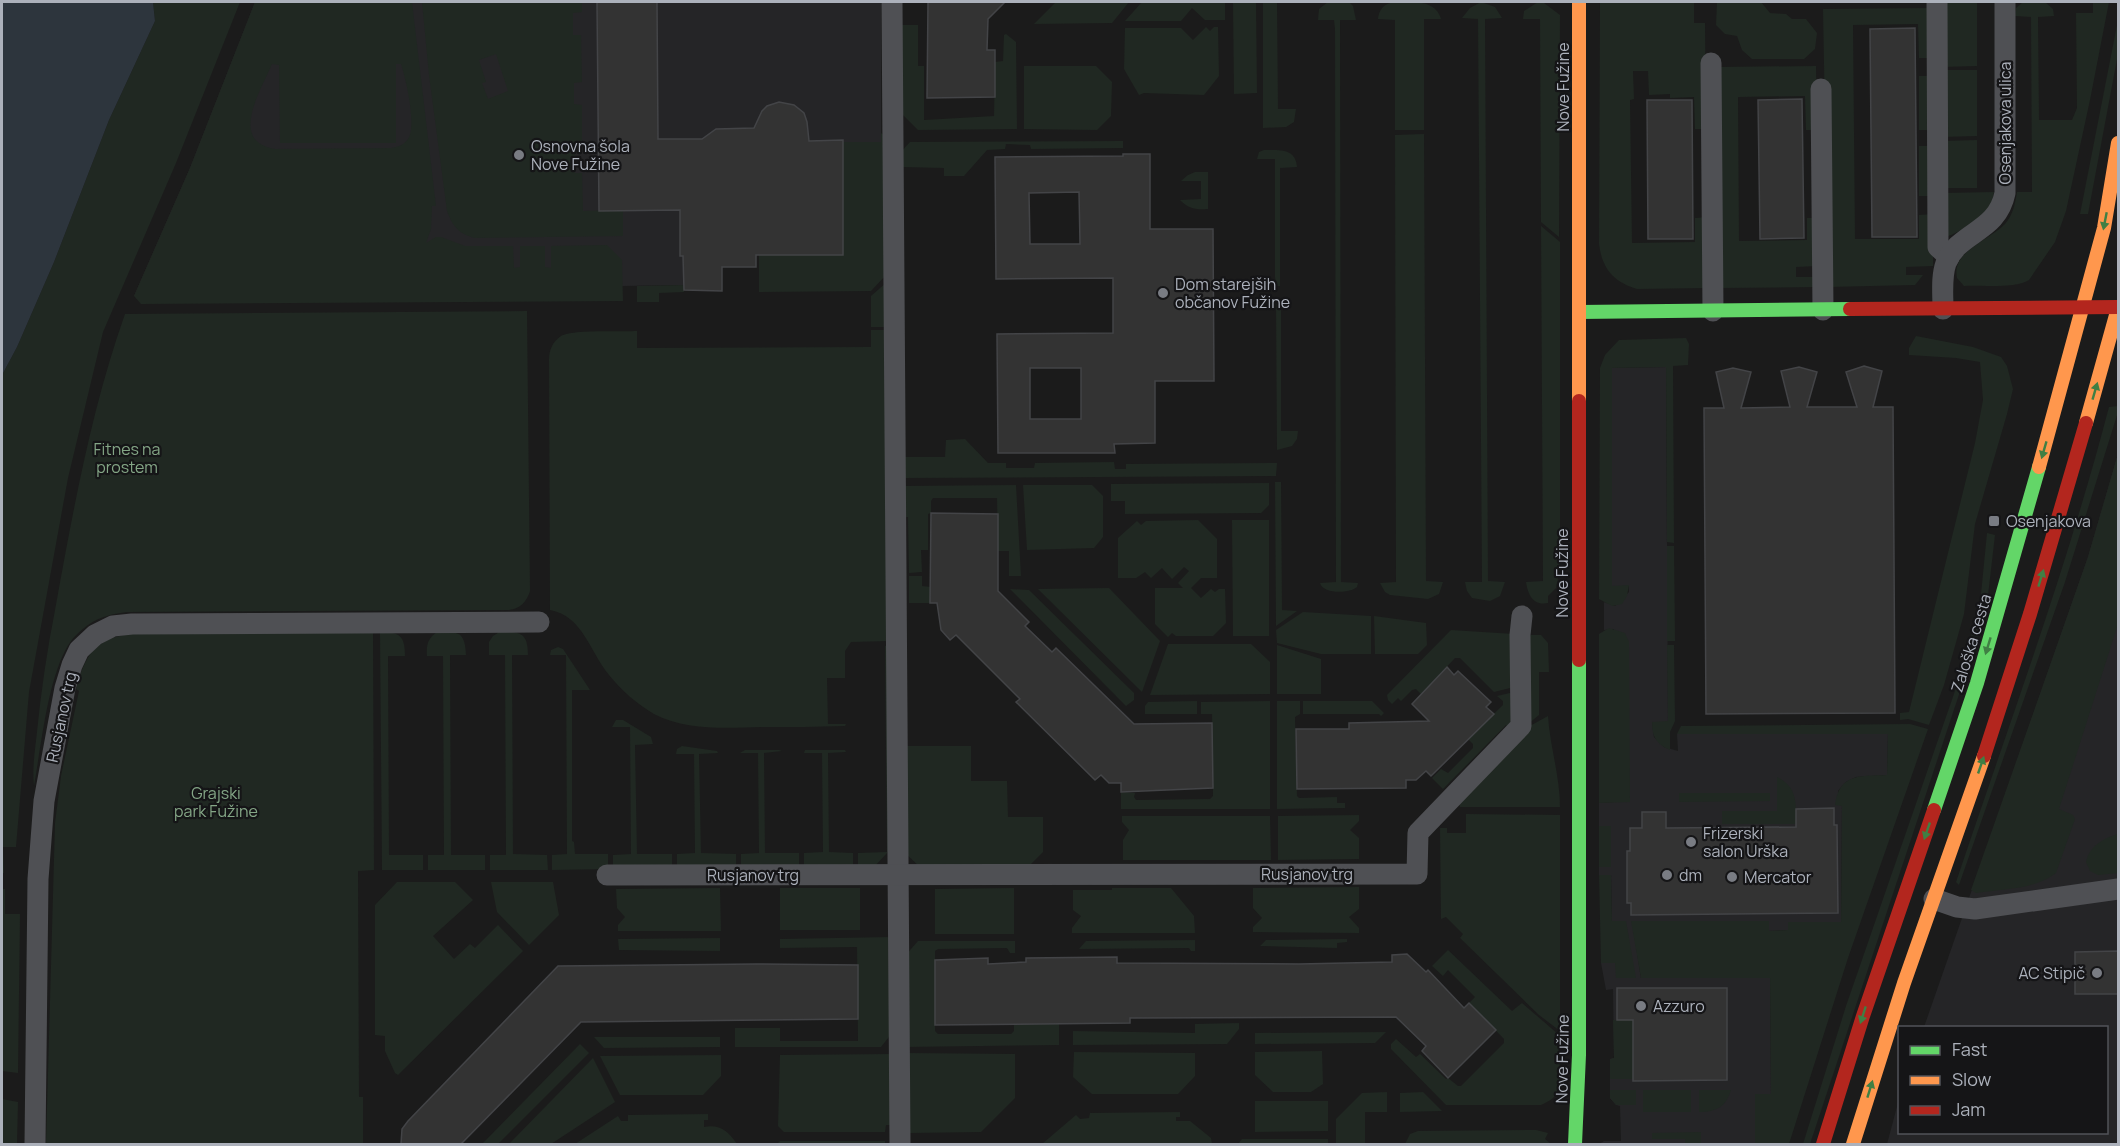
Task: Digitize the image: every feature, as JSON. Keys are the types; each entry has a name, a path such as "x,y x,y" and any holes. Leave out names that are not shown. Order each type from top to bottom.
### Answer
{"main road":[{"name":"Nove Fužine","path":"1575,1144 1579,1055 1579,2"},
{"name":"Zaloška cesta","path":"1823,1144 1863,1016 1977,683 2084,308 2104,228 2118,143"},
{"path":"1579,312 2118,308 2054,534 2008,684 1886,1040 1853,1144"}],"street":[{"path":"892,2 900,1141"},
{"path":"1937,2 1938,247 1949,257 1944,271 1943,309"},
{"name":"Osenjakova ulica","path":"1949,257 1963,242 1992,220 2003,203 2005,193 2005,2"},
{"path":"1711,63 1713,311"},
{"path":"1821,89 1823,310"},
{"name":"Rusjanov trg","path":"608,875 1417,874 1418,834 1521,726 1520,635 1522,616"},
{"name":"Rusjanov trg","path":"35,1144 38,879 44,801 65,688 79,650 104,630 113,626 132,624 539,622"},
{"path":"1934,900 1957,907 1975,909 2118,890"}],"shaded area":[{"path":"2,2 153,2 155,21 109,120 54,262 17,347 2,375"},
{"name":"Osnovna šola Nove Fužine","path":"255,2 881,2 881,142 843,142 843,255 756,255 756,267 722,267 722,291 684,290 683,285 622,286 622,290 134,296 190,168"},
{"path":"1666,367 1668,722 1652,722 1654,737 1664,747 1678,751 1677,734 1888,734 1887,775 1856,777 1846,782 1838,791 1842,805 1841,922 1788,922 1788,930 1768,931 1768,922 1632,921 1641,978 1770,978 1771,1094 1755,1095 1755,1144 1599,1144 1604,1141 1621,1141 1620,1106 1610,1098 1610,1059 1614,1058 1613,989 1606,990 1601,963 1616,962 1635,978 1612,921 1611,875 1599,875 1599,867 1611,867 1611,826 1599,826 1599,803 1630,801 1614,629 1604,630 1604,602 1615,606 1629,592 1629,586 1612,586 1612,368"},
{"path":"2118,454 2118,1144 1887,1144 1898,1103 1898,1134 2108,1134 2108,1026 1924,1026 2088,557"}],"green space":[{"path":"153,2 240,2 176,163 103,332 68,478 29,692 16,847 3,847 4,873 2,873 2,375 17,347 54,262 109,120 155,21"},
{"path":"255,2 412,2 436,206 432,206 431,229 426,243 436,237 441,237 465,246 513,246 514,268 520,267 520,246 545,246 545,267 551,268 551,246 607,245 622,260 623,301 141,304 134,296 190,168","holes":["272,64 279,65 280,143 396,143 396,64 401,64 410,102 411,124 408,139 405,143 391,148 275,149 261,144 253,136 250,126 252,114"]},
{"path":"422,2 582,2 582,12 573,13 573,35 581,35 582,82 574,83 574,104 582,105 582,152 575,153 575,173 582,173 583,211 623,210 623,236 475,238 461,232 454,226 447,211","holes":["496,54 508,91 488,99 482,83 486,82 479,60"]},
{"path":"1056,2 1129,2 1112,23 1034,24"},
{"path":"1142,2 1225,2 1225,20 1205,20 1192,8 1181,21 1125,21"},
{"path":"1233,2 1256,2 1257,93 1234,94"},
{"path":"1263,2 1277,2 1278,109 1296,109 1294,122 1286,127 1263,128"},
{"path":"1328,2 1350,3 1353,6 1356,20 1340,20 1341,582 1358,583 1357,587 1343,592 1331,591 1322,587 1320,583 1336,582 1335,29 1334,20 1318,20 1319,9"},
{"path":"1394,2 1429,5 1434,8 1441,19 1424,19 1424,130 1395,130 1395,20 1378,19 1383,8"},
{"path":"1481,2 1495,7 1502,18 1485,19 1488,581 1505,582 1500,596 1490,601 1472,598 1465,582 1482,582 1478,19 1462,18 1470,8"},
{"path":"1538,2 1544,3 1560,15 1559,237 1541,222 1540,19 1523,19 1524,11"},
{"path":"1600,2 1694,2 1694,23 1705,23 1706,129 1695,129 1694,97 1670,98 1670,94 1649,95 1648,71 1633,71 1634,99 1630,100 1632,243 1695,242 1695,218 1708,217 1707,288 1637,289 1622,283 1610,273 1603,261 1599,244"},
{"path":"1717,2 1761,2 1770,13 1786,14 1792,19 1806,19 1817,33 1815,49 1804,59 1752,59 1742,50 1737,36 1725,34 1716,25"},
{"path":"1946,2 1977,2 1977,66 1942,67"},
{"path":"2023,2 2045,2 2053,9 2054,16 2038,17 2039,120 2072,120 2077,108 2076,13 2093,13 2093,2 2109,2 2066,211 2055,242 2029,280 2023,283 2007,286 1964,286 1957,278 1960,260 1973,247 2008,221 2017,192 2032,192 2031,17 2015,16 2016,8"},
{"path":"1931,8 1931,58 1919,58 1918,24 1853,25 1855,239 1919,239 1919,215 1933,214 1933,266 1906,267 1906,275 1923,275 1915,285 1828,287 1823,9"},
{"path":"2118,20 2118,54 2088,214 2080,214"},
{"path":"897,25 918,25 918,66 924,66 924,120 994,116 995,62 1003,61 1004,35 1006,34 1016,42 1017,129 918,130 898,110"},
{"path":"1206,27 1210,31 1218,27 1219,76 1204,95 1144,93 1139,95 1124,69 1125,28 1181,28 1193,40"},
{"path":"1024,66 1096,66 1112,82 1111,116 1097,130 1024,129"},
{"path":"1816,66 1817,130 1806,130 1805,96 1738,97 1739,241 1807,240 1807,218 1817,218 1818,266 1796,267 1796,277 1817,277 1818,287 1719,288 1717,67"},
{"path":"1942,70 1977,70 1977,136 1942,137"},
{"path":"1919,76 1931,76 1932,130 1919,130"},
{"path":"881,133 886,137 887,274 871,291 759,292 759,255 843,254 843,142 881,142"},
{"path":"1424,134 1426,581 1443,582 1439,594 1428,599 1390,595 1385,592 1380,583 1396,582 1395,135"},
{"path":"1977,140 1977,188 1943,188 1943,141"},
{"path":"1123,141 1123,148 1031,149 1030,145 1006,144 1005,149 987,150 964,176 944,176 944,168 902,167 903,457 945,457 946,440 965,439 988,463 1006,463 1006,468 1034,468 1035,463 1114,462 1115,469 1126,469 1126,464 1277,463 1276,476 901,478 898,155 910,142"},
{"path":"1919,146 1932,146 1932,196 1919,196"},
{"path":"1281,150 1290,153 1294,156 1297,167 1280,168 1280,286 1276,286 1275,277 1275,159 1257,159 1259,152"},
{"path":"1195,172 1208,172 1208,209 1193,208 1180,200 1201,199 1201,181 1181,181"},
{"path":"1994,192 1990,206 1981,215 1961,230 1943,237 1943,193"},
{"path":"1541,226 1560,242 1560,569 1556,588 1548,596 1548,603 1535,601 1528,591 1526,582 1543,581"},
{"path":"887,282 887,327 871,327 871,296"},
{"path":"684,285 684,292 659,293 659,302 637,302 637,286"},
{"path":"1276,304 1281,304 1281,431 1298,431 1297,439 1292,446 1277,450"},
{"name":"Fitnes na prostem","path":"527,311 530,591 522,604 509,610 127,612 102,617 78,633 62,658 46,712 34,786 34,759 42,686 69,535 102,387 125,314"},
{"path":"871,330 887,330 889,641 851,642 845,651 845,678 827,678 828,724 846,724 845,726 707,727 680,723 654,714 635,701 614,681 602,666 585,636 570,619 550,610 549,360 553,344 561,336 576,332 637,331 637,348 871,347"},
{"path":"1916,336 1973,347 2001,357 2007,366 2013,389 1975,524 1964,614 1944,685 1929,725 1908,719 1900,720 1900,713 1909,712 1975,443 1983,400 1980,362 1909,355 1909,348"},
{"path":"1686,338 1689,344 1688,365 1673,366 1674,543 1667,542 1666,367 1612,368 1612,586 1629,585 1627,596 1622,604 1612,606 1599,599 1600,368 1605,355 1619,340"},
{"path":"2118,406 2065,582 1959,885 1956,882 2056,586 2109,407"},
{"path":"2118,454 2118,624 2059,809 2073,815 2075,819 2056,873 2028,886 1976,893 1971,890 2088,557"},
{"path":"1275,482 1281,482 1282,610 1297,611 1276,626"},
{"path":"1269,483 1269,505 1261,513 1125,514 1125,501 1111,501 1111,484"},
{"path":"1016,485 1021,576 1009,576 1009,551 998,551 997,498 933,498 931,513 928,514 928,550 921,550 922,572 909,573 908,517 901,517 901,486"},
{"path":"1023,485 1092,485 1103,496 1103,537 1094,548 1027,550"},
{"path":"1198,520 1217,539 1217,578 1201,578 1191,588 1201,598 1211,589 1215,592 1225,589 1226,623 1213,636 1176,636 1172,633 1168,637 1155,624 1155,588 1183,588 1178,583 1189,571 1184,567 1172,579 1162,568 1151,578 1145,572 1136,578 1118,578 1118,538 1137,521 1141,525 1146,521"},
{"path":"1232,520 1269,520 1269,636 1233,636"},
{"path":"1987,533 1995,535 1986,613 1810,1144 1803,1144 1846,1006 1956,688 1981,594"},
{"path":"1667,546 1674,546 1675,641 1667,641"},
{"path":"909,576 922,576 922,586 931,587 930,603 909,603"},
{"path":"1109,588 1160,641 1142,692 1038,589"},
{"path":"1010,589 1029,590 1134,693 1134,700 1126,706"},
{"path":"1303,612 1371,616 1371,654 1321,654 1277,643 1276,630"},
{"path":"1374,616 1426,623 1427,645 1418,654 1375,654"},
{"path":"1609,628 1625,633 1629,642 1630,802 1599,803 1599,634"},
{"path":"1451,630 1514,634 1514,687 1494,692 1460,658 1455,658 1421,694 1416,689 1412,690 1401,701 1398,698 1392,704 1387,695"},
{"path":"501,631 522,635 528,648 528,655 512,655 513,854 547,855 548,870 490,870 490,855 506,855 505,655 489,655 489,642"},
{"name":"Grajski park Fužine","path":"373,632 374,870 358,871 359,1097 363,1097 363,1144 46,1144 55,823 61,776 79,691 76,689 88,658 99,645 118,636 130,634"},
{"path":"380,632 400,636 405,649 405,656 388,656 389,855 423,855 423,870 382,870"},
{"path":"437,632 459,634 464,642 466,655 450,655 451,855 485,855 485,870 428,870 428,855 444,855 443,656 427,656 427,645"},
{"path":"1526,635 1541,635 1548,643 1549,672 1539,672 1539,715 1528,724"},
{"path":"1168,644 1251,644 1270,662 1270,694 1150,695"},
{"path":"1277,645 1321,659 1321,694 1277,694"},
{"path":"1667,645 1674,645 1675,721 1670,732 1670,750 1656,739 1652,722 1668,721"},
{"path":"885,646 889,646 891,845 887,853 873,868 858,868 858,853 887,852"},
{"path":"558,647 563,649 590,690 572,690 572,841 575,854 608,854 608,869 552,870 552,855 567,854 566,655 550,655 551,650"},
{"path":"1514,692 1514,719 1509,728 1506,725 1443,789 1432,778 1441,769 1448,773 1473,748 1473,744 1468,739 1503,705 1503,701 1497,696"},
{"path":"1197,701 1197,714 1145,714 1145,706 1148,702"},
{"path":"1270,701 1270,809 1121,809 1121,792 1135,793 1136,800 1210,799 1213,796 1212,714 1201,714 1201,702"},
{"path":"1277,701 1300,701 1300,714 1295,717 1297,796 1299,798 1337,797 1337,803 1345,803 1345,808 1277,809"},
{"path":"1303,701 1372,701 1384,713 1381,716 1379,714 1303,714"},
{"path":"1548,716 1560,807 1460,807 1459,803 1528,727"},
{"path":"616,720 623,720 651,737 653,744 635,745 637,854 672,854 672,868 613,869 613,855 631,854 630,727 612,727"},
{"path":"1910,724 1928,729 1848,958 1789,1144 1755,1144 1755,1094 1771,1094 1770,978 1641,978 1631,921 1769,921 1769,931 1788,930 1788,922 1841,922 1842,806 1835,805 1837,795 1841,787 1853,778 1887,775 1888,734 1677,734 1681,726"},
{"path":"682,746 718,753 699,754 701,853 736,854 736,869 677,868 677,854 695,853 694,754 676,754 677,749"},
{"path":"903,746 971,746 971,781 1007,781 1008,817 1043,817 1043,852 1027,868 921,868 903,851"},
{"path":"745,750 782,751 764,753 765,853 799,853 799,868 741,869 741,854 759,853 758,753 740,753"},
{"path":"805,750 845,750 846,752 828,753 829,852 853,853 853,868 804,869 804,853 823,852 822,753 804,753"},
{"path":"1777,777 1784,781 1792,791 1796,803 1796,824 1722,824 1722,811 1777,811"},
{"path":"1679,793 1770,793 1770,801 1679,802"},
{"path":"1466,814 1560,815 1560,1031 1539,1015 1460,938 1463,934 1446,917 1441,919 1440,828 1447,828 1447,833 1466,833"},
{"path":"1359,815 1359,821 1350,830 1359,838 1359,859 1278,860 1278,816"},
{"path":"1122,816 1270,816 1271,860 1123,860 1123,840 1129,830 1122,822"},
{"path":"1599,826 1611,826 1611,867 1599,867"},
{"path":"2118,834 2118,873 2098,875 2090,871 2086,862 2090,851 2103,840"},
{"path":"1599,875 1611,875 1612,921 1626,921 1636,978 1616,978 1615,963 1601,963"},
{"path":"397,882 455,882 473,900 433,936 454,959 470,944 475,948 498,925 523,951 398,1075 385,1051 385,1036 375,1035 375,905"},
{"path":"491,882 553,882 559,915 529,945 497,912"},
{"path":"1359,887 1359,909 1349,917 1359,928 1359,933 1253,932 1253,927 1262,918 1253,908 1253,888"},
{"path":"720,888 721,931 618,931 618,925 625,917 617,908 616,889"},
{"path":"780,888 860,888 860,930 780,930"},
{"path":"1014,888 1014,934 935,934 935,889"},
{"path":"1112,888 1171,888 1194,916 1195,933 1072,933 1072,928 1081,916 1073,910 1073,890 1112,890"},
{"path":"2,889 5,889 5,914 20,914 18,1073 2,1071"},
{"path":"891,937 892,1033 881,1047 735,1047 735,1028 780,1028 780,1041 858,1041 857,947 780,948 780,939"},
{"path":"720,938 720,951 619,950 618,939"},
{"path":"1347,939 1347,942 1337,943 1337,948 1260,946 1266,940"},
{"path":"1195,940 1195,951 1189,948 1079,949 1086,941"},
{"path":"918,941 1015,941 1015,953 1010,953 1007,948 938,949 935,951 935,1031 938,1034 1011,1034 1014,1031 1014,1024 1059,1024 1059,1045 904,1047 904,957"},
{"path":"1448,950 1512,1011 1522,1003 1558,1034 1560,1084 1558,1092 1549,1101 1541,1105 1446,1105 1391,1049 1391,1044 1396,1039 1416,1057 1420,1054 1446,1079 1461,1086 1504,1043 1504,1039 1469,1003 1475,997 1448,970 1443,976 1432,966"},
{"path":"1613,1020 1633,1020 1633,1079 1610,1079 1610,1059 1614,1058"},
{"path":"1239,1023 1239,1029 1227,1044 1073,1045 1073,1031 1195,1033 1195,1024"},
{"path":"1386,1032 1375,1043 1255,1044 1255,1033"},
{"path":"594,1037 720,1037 720,1047 604,1048"},
{"path":"580,1044 589,1053 498,1144 482,1144"},
{"path":"1322,1051 1323,1084 1311,1092 1273,1092 1255,1075 1255,1052"},
{"path":"1074,1052 1195,1053 1195,1076 1178,1094 1092,1094 1073,1077"},
{"path":"905,1053 1015,1054 1015,1098 981,1132 910,1133"},
{"path":"892,1054 893,1125 886,1125 885,1132 784,1132 778,1126 780,1055"},
{"path":"721,1055 721,1076 703,1095 620,1095 600,1056"},
{"path":"593,1058 615,1102 551,1144 509,1144"},
{"path":"1610,1090 1636,1090 1636,1105 1616,1105 1610,1098"},
{"path":"1643,1090 1691,1090 1691,1112 1643,1112"},
{"path":"1699,1090 1731,1090 1720,1107 1699,1112"},
{"path":"1387,1092 1387,1112 1365,1112 1365,1144 1336,1144 1336,1119 1362,1093"},
{"path":"1423,1092 1442,1111 1400,1112 1400,1093"},
{"path":"2,1099 18,1102 17,1144 2,1144"},
{"path":"1255,1101 1328,1101 1328,1131 1255,1132"},
{"path":"1180,1112 1180,1117 1176,1117 1176,1121 1190,1121 1211,1138 1212,1144 1042,1144 1076,1115 1080,1119 1089,1118 1090,1113"},
{"path":"708,1114 708,1120 704,1120 704,1127 723,1130 737,1144 575,1144 618,1116 621,1121 628,1121 628,1115"},
{"path":"1536,1130 1548,1133 1545,1139 1551,1144 1405,1144 1410,1134 1418,1131"},
{"path":"1701,1132 1701,1144 1685,1144 1685,1139 1652,1139 1652,1133"},
{"path":"1242,1139 1328,1139 1328,1144 1238,1144"},
{"path":"780,1141 885,1141 885,1144 777,1144"}],"building":[{"path":"597,2 657,2 658,139 702,139 716,129 754,128 762,111 767,106 779,102 794,105 804,113 809,141 843,140 843,255 756,255 756,267 722,267 722,291 684,290 683,256 680,256 680,210 599,211"},
{"path":"928,2 1005,2 988,19 987,50 995,50 995,97 927,98"},
{"path":"1915,28 1917,237 1872,237 1870,29"},
{"path":"1802,99 1804,238 1760,239 1758,100"},
{"path":"1647,100 1692,100 1693,239 1648,239"},
{"name":"Dom starejših občanov Fužine","path":"1123,154 1150,154 1150,229 1213,229 1214,381 1155,381 1155,443 1114,444 1115,453 998,453 997,334 1113,333 1113,278 996,279 995,157 1123,156","holes":["1079,192 1080,244 1030,244 1029,193","1030,368 1081,368 1081,419 1030,419"]},
{"path":"1864,366 1882,371 1873,407 1893,407 1895,713 1706,714 1704,408 1724,408 1716,372 1733,368 1751,372 1741,408 1790,407 1781,371 1799,367 1817,372 1807,407 1857,407 1846,372"},
{"path":"931,513 998,514 998,591 1029,622 1025,626 1052,652 1056,648 1134,724 1212,723 1213,788 1121,792 1121,783 1109,783 1101,775 1095,780 1016,702 1020,699 956,635 950,640 941,630 937,603 930,603"},
{"path":"1447,667 1454,675 1458,671 1491,702 1486,707 1494,714 1431,776 1426,771 1416,780 1406,780 1406,788 1297,789 1296,729 1349,729 1349,723 1429,721 1412,704"},
{"name":"Mercator","path":"1834,808 1834,825 1837,825 1838,913 1631,915 1631,903 1627,903 1627,851 1630,851 1630,828 1642,828 1642,812 1666,812 1666,828 1796,827 1796,809"},
{"name":"AC Stipič","path":"2118,951 2118,994 2075,994 2075,952"},
{"path":"1407,954 1426,972 1428,970 1464,1008 1469,1003 1496,1030 1448,1078 1422,1051 1426,1046 1396,1017 1130,1018 1130,1023 935,1025 935,960 988,958 988,964 1026,962 1026,958 1117,957 1117,963 1299,964 1392,962 1392,955"},
{"path":"858,965 858,1019 581,1022 461,1144 401,1144 402,1129 408,1121 558,966"},
{"path":"1617,988 1727,988 1727,1080 1633,1081 1633,1020 1617,1020"}],"traffic: fast":[{"path":"1579,312 1850,309"},
{"path":"1934,810 1977,683 2039,467"},
{"path":"1575,1144 1579,1055 1579,660"}],"traffic: slow":[{"path":"1579,2 1579,401"},
{"path":"2039,467 2104,228 2118,143"},
{"path":"2086,423 2118,308"},
{"path":"1853,1144 1904,983 1984,756"}],"traffic: jam":[{"path":"1850,309 2118,307"},
{"path":"1579,401 1579,660"},
{"path":"1984,756 2030,614 2086,423"},
{"path":"1823,1144 1863,1016 1934,810"}],"place":[{"name":"Osnovna šola Nove Fužine","path":"519,155"},
{"name":"Dom starejših občanov Fužine","path":"1163,293"},
{"name":"Osenjakova","path":"1994,521"},
{"name":"Frizerski salon Urška","path":"1691,842"},
{"name":"dm","path":"1667,875"},
{"name":"Mercator","path":"1732,877"},
{"name":"AC Stipič","path":"2097,973"},
{"name":"Azzuro","path":"1641,1006"}]}
